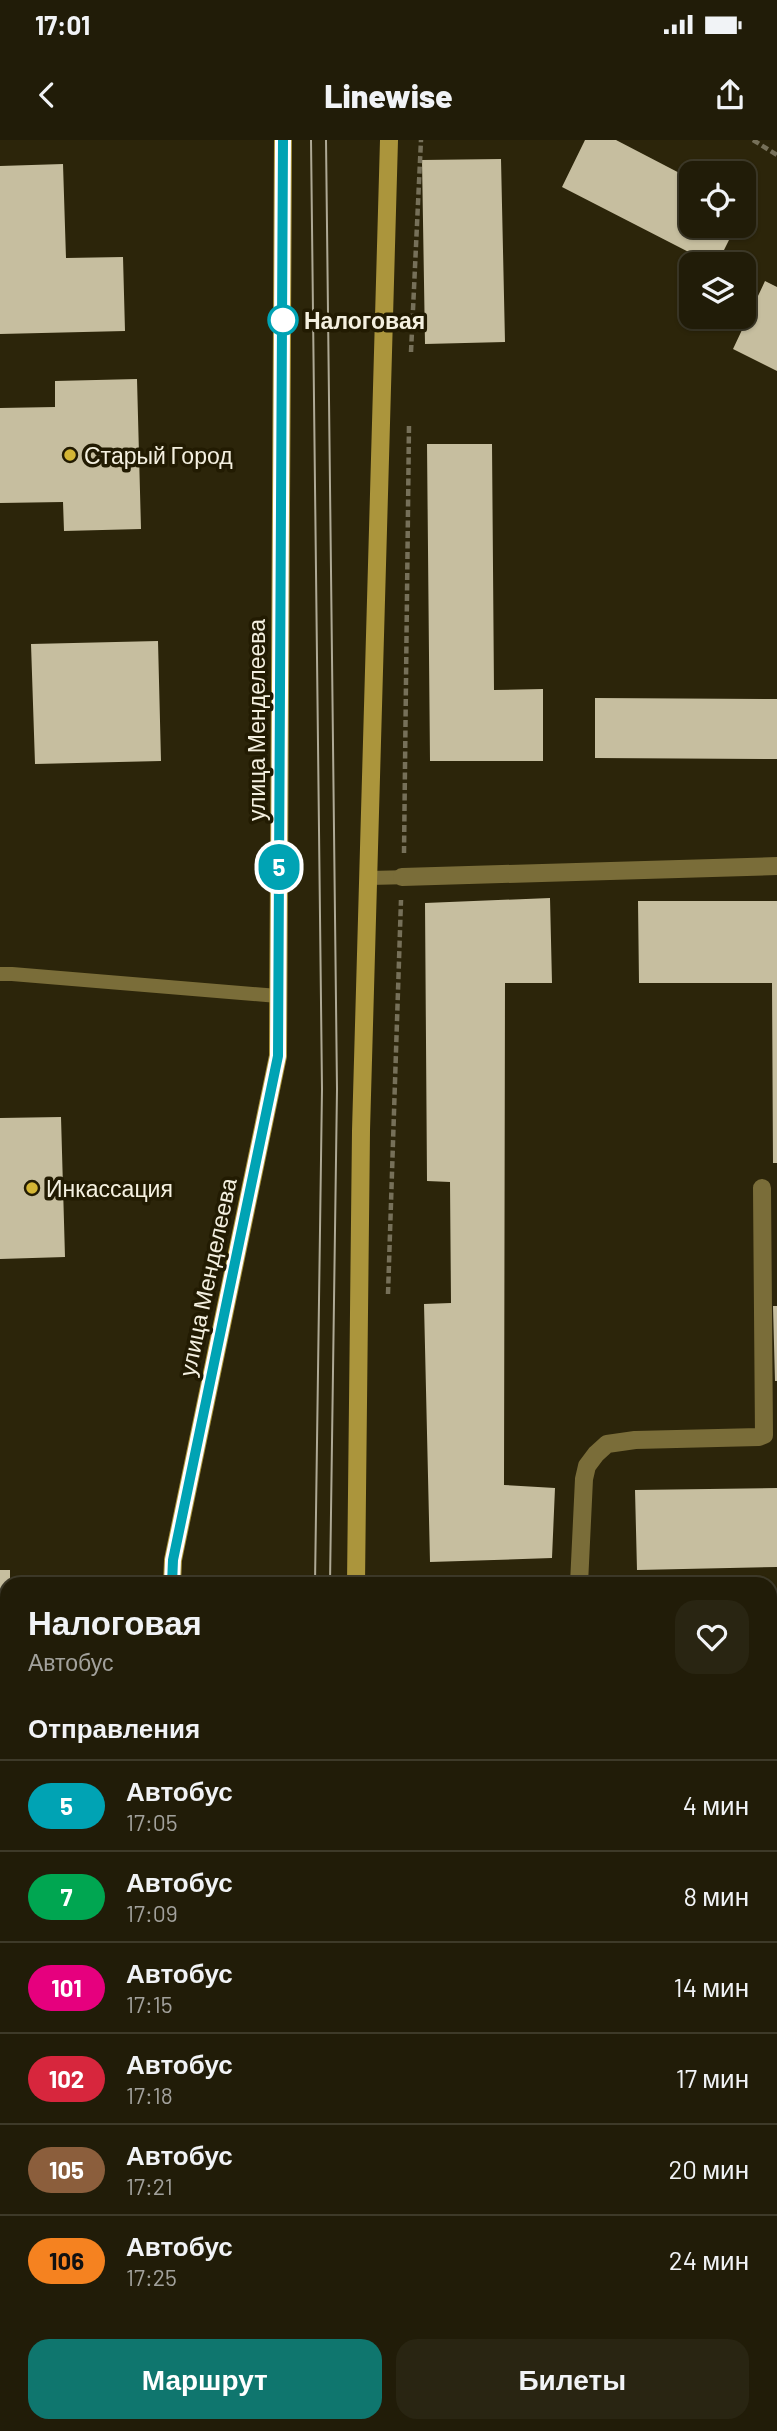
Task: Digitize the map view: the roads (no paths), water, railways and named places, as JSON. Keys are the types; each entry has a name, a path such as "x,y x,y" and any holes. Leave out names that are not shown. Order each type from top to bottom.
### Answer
{"main road":[{"name":"улица Менделеева","path":"172,1577 173,1560 278,1056 283,140"},
{"path":"356,1577 361,1131 389,140"}],"street":[{"path":"402,877 777,866"},
{"path":"579,1577 584,1479 587,1466 607,1444 635,1440 764,1435 762,1188"}],"lane":[{"path":"369,878 402,877"},
{"path":"0,974 278,996"}],"tram line":[{"path":"311,140 322,1089 315,1577"},
{"path":"326,140 337,1089 330,1577"}],"place":[{"name":"Налоговая","path":"283,320"},
{"name":"Старый Город","path":"70,455"},
{"name":"Инкассация","path":"32,1188"}]}
